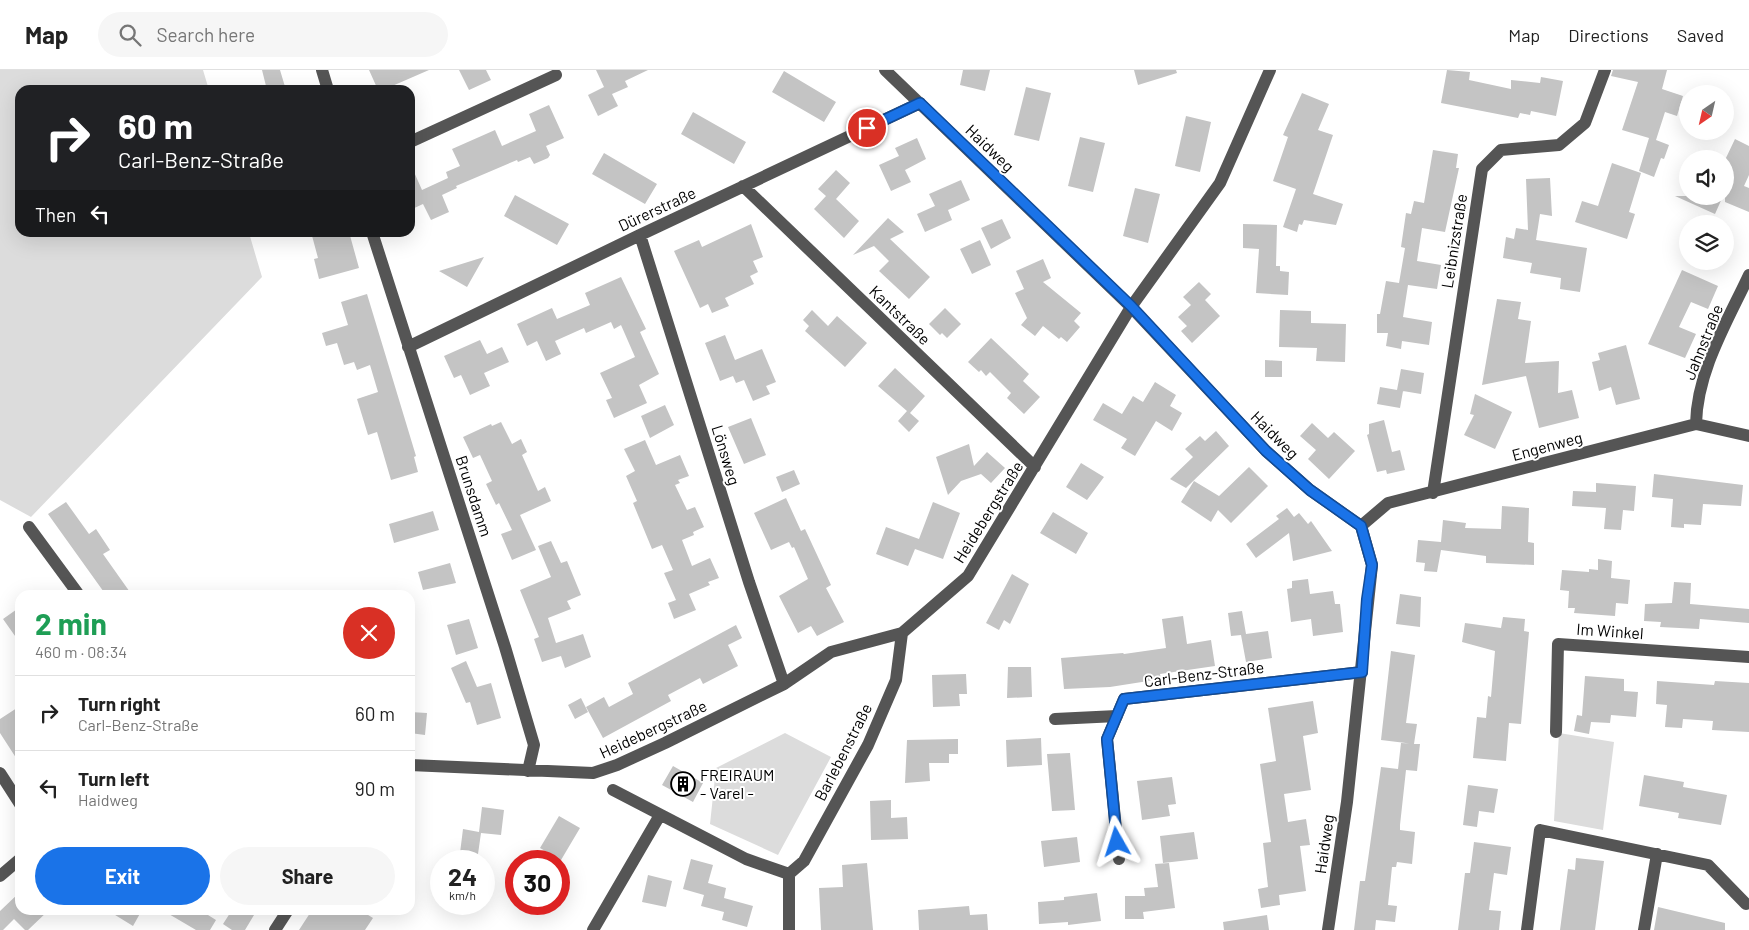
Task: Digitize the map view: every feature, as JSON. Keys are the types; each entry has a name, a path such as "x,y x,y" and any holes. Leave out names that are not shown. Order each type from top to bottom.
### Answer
{"street":[{"path":"322,70 326,85"},
{"name":"Haidweg","path":"885,70 1131,306 1266,451 1310,490 1361,526 1372,565 1347,802 1328,930"},
{"name":"Heidebergstraße","path":"415,765 593,773 617,766 784,684 830,652 902,633 968,576 1131,306 1220,183 1270,70"},
{"name":"Leibnizstraße","path":"1433,493 1482,169 1501,150 1559,145 1586,123 1605,70"},
{"path":"415,140 556,75"},
{"name":"Dürerstraße","path":"408,347 920,103"},
{"name":"Kantstraße","path":"743,186 1035,466"},
{"name":"Lönsweg","path":"640,235 749,582 784,684"},
{"name":"Brunsdamm","path":"374,237 505,647 534,745 528,771"},
{"name":"Jahnstraße","path":"1696,424 1696,407 1706,368 1749,275"},
{"name":"Engenweg","path":"1361,526 1388,503 1696,424 1749,436"},
{"path":"29,527 75,590"},
{"name":"Barlebenstraße","path":"789,874 804,861 868,745 896,680 902,633"},
{"name":"Im Winkel","path":"1556,732 1558,644 1749,657"},
{"name":"Carl-Benz-Straße","path":"1119,859 1107,739 1124,699 1362,672"},
{"path":"1055,719 1117,716"},
{"path":"0,773 15,796"},
{"path":"613,790 746,859 789,874 789,930"},
{"path":"593,930 660,815"},
{"path":"1527,930 1540,830 1708,865 1746,904"},
{"path":"1644,930 1657,854"},
{"path":"0,876 15,863"},
{"path":"275,930 285,915"}],"shaded area":[{"path":"0,70 203,70 208,85 15,85 15,237 250,237 262,277 31,517 0,500"},
{"path":"785,733 831,757 778,855 710,824 716,768"},
{"path":"1559,733 1614,742 1603,830 1554,821"}],"building":[{"path":"262,70 280,70 284,85 266,85"},
{"path":"369,70 429,70 394,85 376,85"},
{"path":"459,70 486,70 491,80 469,90"},
{"path":"596,70 648,70 625,81 628,87 612,94 618,106 598,116 588,95 604,87"},
{"path":"963,70 990,70 985,91 960,85"},
{"path":"1134,70 1176,70 1177,73 1138,85"},
{"path":"1447,70 1470,72 1469,80 1511,89 1511,80 1540,83 1541,77 1563,81 1556,116 1531,111 1530,115 1520,113 1518,118 1441,103"},
{"path":"1613,70 1667,70 1662,89 1679,95 1677,116 1665,112 1656,140 1669,145 1664,159 1661,158 1654,177 1639,171 1649,138 1622,130 1638,82 1611,76"},
{"path":"784,71 836,102 824,122 772,92"},
{"path":"1026,87 1051,93 1039,141 1014,135"},
{"path":"1302,93 1329,104 1318,130 1333,135 1313,194 1343,204 1336,225 1304,220 1302,225 1299,224 1297,232 1283,227 1296,189 1273,181 1288,137 1283,135"},
{"path":"549,105 564,138 546,146 550,155 548,158 534,164 530,157 518,162 517,160 456,186 457,188 442,195 449,212 431,220 423,204 415,208 415,174 422,190 448,178 446,172 460,166 452,149 495,130 502,146 536,131 529,114"},
{"path":"693,112 746,142 734,164 681,134"},
{"path":"1186,116 1211,122 1200,172 1175,166"},
{"path":"1080,137 1105,143 1093,192 1068,186"},
{"path":"917,138 926,159 905,170 911,182 891,191 879,165 899,156 895,148"},
{"path":"1735,139 1749,146 1749,175 1744,186 1749,188 1749,212 1732,205 1734,205 1734,150 1730,150"},
{"path":"1433,150 1458,154 1456,168 1459,168 1445,232 1422,228 1417,261 1441,265 1437,289 1401,284 1408,285 1403,317 1432,322 1429,345 1402,341 1401,349 1386,346 1388,333 1377,333 1377,314 1380,314 1386,281 1399,283 1405,248 1401,247 1406,213 1411,214 1414,201 1424,203"},
{"path":"604,153 657,184 645,204 592,174"},
{"path":"1612,163 1641,173 1629,212 1635,214 1627,239 1575,222 1582,201 1598,206"},
{"path":"836,170 850,183 836,199 859,221 844,238 814,209 826,196 818,189"},
{"path":"1550,178 1552,216 1540,214 1536,240 1587,248 1580,292 1560,289 1561,278 1530,273 1532,263 1503,258 1506,237 1514,239 1516,228 1528,230 1526,179"},
{"path":"961,180 970,200 948,210 952,220 925,232 917,214 935,206 929,194"},
{"path":"1135,188 1160,194 1148,243 1123,236"},
{"path":"515,195 569,224 557,245 504,216"},
{"path":"1695,205 1719,205 1715,214"},
{"path":"888,218 904,232 890,239 930,277 909,299 879,271 889,261 874,246 853,255"},
{"path":"1002,219 1011,238 991,249 981,228"},
{"path":"751,224 763,257 753,261 758,272 750,276 754,284 725,298 729,306 712,313 708,304 700,308 674,251 699,240 702,247"},
{"path":"1243,224 1277,225 1276,266 1280,266 1280,271 1289,272 1288,295 1256,293 1259,249 1243,248"},
{"path":"312,237 350,237 359,268 319,279 314,259 318,258"},
{"path":"980,240 991,265 972,274 960,249"},
{"path":"484,257 467,287 439,271"},
{"path":"1043,259 1051,278 1043,282 1081,313 1074,321 1080,327 1067,342 1061,337 1059,339 1043,326 1035,336 1021,325 1027,318 1015,293 1024,289 1016,271"},
{"path":"1682,270 1718,286 1708,309 1691,302 1679,327 1696,334 1685,358 1648,344"},
{"path":"621,277 646,329 640,332 659,374 639,385 647,403 614,418 606,400 612,398 600,373 635,357 621,325 614,329 611,322 586,333 584,328 555,341 561,354 546,361 537,341 527,346 517,324 552,308 557,319 590,305 585,293"},
{"path":"1199,282 1211,294 1205,300 1220,316 1192,343 1181,331 1187,326 1178,317 1191,305 1183,297"},
{"path":"367,294 416,456 414,457 418,472 391,480 377,432 368,435 357,399 378,392 370,365 357,370 354,362 344,365 337,343 326,346 322,333 348,325 341,302"},
{"path":"1497,299 1521,302 1518,319 1531,321 1525,363 1559,361 1558,393 1572,390 1579,418 1539,428 1526,376 1482,385"},
{"path":"945,308 961,324 947,338 942,333 940,335 929,324"},
{"path":"812,310 828,326 837,316 867,343 845,367 805,331 809,326 803,320"},
{"path":"1280,310 1311,311 1311,323 1346,324 1345,362 1316,361 1317,348 1279,347"},
{"path":"725,335 735,360 762,349 776,382 766,386 770,394 753,401 744,380 736,383 733,376 720,381 705,343"},
{"path":"991,338 1029,374 1023,381 1040,397 1024,414 1007,398 1011,393 990,372 986,376 981,370 979,372 968,362"},
{"path":"480,340 487,354 502,347 509,362 484,373 490,386 470,395 461,375 454,378 444,356"},
{"path":"1626,345 1640,399 1616,405 1611,387 1599,391 1592,362 1600,360 1598,353"},
{"path":"1265,360 1282,361 1282,377 1265,377"},
{"path":"895,368 925,396 910,413 919,421 909,432 898,421 907,411 878,386"},
{"path":"1401,369 1424,373 1421,394 1397,390"},
{"path":"1155,382 1176,395 1170,406 1182,413 1172,431 1156,421 1135,456 1121,448 1127,439 1093,420 1103,403 1122,414 1133,396 1143,402"},
{"path":"1380,387 1403,391 1400,408 1377,404"},
{"path":"1475,394 1512,412 1495,449 1464,435 1474,415 1470,414"},
{"path":"665,405 674,425 650,438 641,416"},
{"path":"751,418 766,455 744,464 728,427"},
{"path":"1384,420 1392,452 1400,450 1405,470 1387,474 1386,470 1377,472 1367,435 1369,434 1369,424"},
{"path":"501,422 512,444 521,439 527,452 522,455 538,491 545,487 551,501 520,515 536,550 512,560 501,534 512,530 499,503 496,505 486,484 492,481 480,455 473,458 463,437 491,424 492,426"},
{"path":"1312,423 1328,438 1334,432 1355,451 1329,479 1308,459 1316,450 1300,436"},
{"path":"1216,431 1229,446 1186,488 1170,479 1193,457 1185,449 1200,436 1205,441"},
{"path":"645,440 656,465 680,455 689,476 678,480 680,483 675,485 687,510 695,507 704,527 693,532 694,535 682,540 692,566 710,558 719,578 708,582 710,585 689,594 696,610 674,619 668,603 676,600 664,573 673,570 662,545 652,549 633,503 637,501 626,476 635,471 624,449"},
{"path":"969,444 974,466 987,452 1005,468 991,483 981,474 961,481 948,495 936,457"},
{"path":"1081,463 1104,477 1087,500 1066,487"},
{"path":"1249,467 1268,486 1231,523 1218,510 1211,522 1181,502 1194,481 1219,496"},
{"path":"794,470 800,484 782,492 776,477"},
{"path":"1654,474 1743,485 1741,506 1703,504 1701,525 1684,524 1684,528 1671,527 1673,499 1652,497"},
{"path":"1596,483 1636,486 1634,511 1623,510 1621,530 1604,529 1606,508 1572,506 1573,491 1596,492"},
{"path":"786,498 801,531 805,529 831,585 826,588 844,622 817,636 811,626 798,633 779,596 808,579 794,547 792,548 789,542 771,550 754,513"},
{"path":"66,502 89,534 96,529 110,550 103,554 128,590 102,590 48,514"},
{"path":"933,502 960,513 943,559 915,549 908,566 876,554 886,527 919,539"},
{"path":"1502,506 1529,508 1528,542 1534,543 1534,565 1486,563 1486,556 1441,550 1437,572 1424,571 1425,563 1416,562 1418,540 1441,542 1443,520 1466,523 1465,528 1501,529"},
{"path":"1287,508 1294,517 1299,513 1308,524 1311,521 1332,551 1293,561 1289,533 1256,558 1246,544 1279,519 1276,516"},
{"path":"433,511 439,530 394,543 389,524"},
{"path":"1053,512 1088,533 1076,554 1040,533"},
{"path":"551,541 561,563 567,561 581,595 567,601 571,609 548,618 556,643 583,634 591,657 565,668 561,656 542,662 534,639 539,637 520,590 551,577 538,546"},
{"path":"1598,559 1612,561 1611,578 1630,580 1628,604 1616,603 1615,616 1574,613 1575,608 1568,608 1569,591 1560,590 1562,570 1589,572 1589,569 1598,570"},
{"path":"450,563 456,583 423,590 418,572"},
{"path":"1012,574 1029,584 1010,624 1004,620 999,630 986,623"},
{"path":"1308,579 1310,594 1333,591 1335,604 1340,604 1343,632 1313,636 1311,619 1291,622 1287,589 1292,588 1292,581"},
{"path":"1674,582 1691,583 1690,604 1749,609 1749,623 1700,619 1699,629 1660,627 1661,622 1644,621 1645,604 1672,603"},
{"path":"1400,594 1421,597 1420,627 1396,624"},
{"path":"15,611 15,636 3,619"},
{"path":"1242,611 1246,634 1268,631 1272,658 1246,662 1241,635 1231,636 1228,613"},
{"path":"1183,616 1187,644 1211,640 1215,666 1160,674 1161,679 1110,687 1064,689 1061,658 1124,654 1166,648 1162,619"},
{"path":"1503,617 1525,619 1524,631 1529,632 1521,724 1509,723 1506,761 1473,758 1477,717 1486,718 1488,696 1491,697 1495,651 1462,642 1465,623 1501,628"},
{"path":"469,619 478,648 456,655 447,625"},
{"path":"736,625 742,638 728,645 738,666 703,684 700,678 668,695 671,701 603,738 586,707 604,697 609,707 633,694 628,683"},
{"path":"1391,651 1415,655 1406,723 1417,724 1414,744 1381,740"},
{"path":"466,661 477,687 491,683 501,718 477,725 470,702 466,703 451,668"},
{"path":"1008,667 1031,667 1032,697 1007,698"},
{"path":"966,674 967,694 959,694 960,706 933,707 932,675"},
{"path":"1585,676 1624,679 1624,691 1638,692 1636,717 1611,715 1610,723 1591,722 1589,734 1574,731 1577,715 1582,716"},
{"path":"1657,681 1714,685 1715,681 1749,683 1749,732 1712,730 1713,721 1683,719 1682,728 1665,727 1667,705 1656,704"},
{"path":"581,698 588,712 575,719 568,705"},
{"path":"1313,701 1318,733 1303,736 1311,790 1284,794 1288,822 1306,819 1310,845 1300,846 1306,891 1279,895 1280,905 1261,908 1258,889 1268,887 1263,843 1271,842 1260,764 1276,761 1268,708"},
{"path":"15,709 15,756 0,733 0,719"},
{"path":"415,712 427,713 425,735 415,734"},
{"path":"1041,738 1042,765 1007,767 1006,740"},
{"path":"958,739 958,754 949,754 949,763 929,763 930,781 905,783 907,740"},
{"path":"1401,743 1420,744 1417,771 1406,770 1400,825 1400,830 1415,832 1412,864 1397,862 1396,867 1392,867 1388,905 1397,906 1395,922 1376,920 1375,930 1354,930 1360,881 1365,881 1381,767 1398,769"},
{"path":"1070,753 1075,810 1052,811 1047,754"},
{"name":"FREIRAUM - Varel -","path":"673,766 703,783 693,802 662,785"},
{"path":"1644,775 1684,782 1683,787 1727,795 1721,825 1678,818 1679,813 1639,806"},
{"path":"1172,777 1176,804 1168,805 1170,816 1142,820 1137,781"},
{"path":"1468,785 1498,789 1494,813 1479,811 1477,827 1463,825"},
{"path":"891,800 891,818 907,817 908,839 871,840 870,801"},
{"path":"482,807 504,810 501,835 481,833 479,850 460,850 463,829 479,832"},
{"path":"559,816 580,828 567,850 544,850 540,848"},
{"path":"1194,832 1198,859 1163,863 1160,836"},
{"path":"1077,837 1080,862 1044,867 1041,841"},
{"path":"1474,842 1511,847 1507,875 1494,873 1489,910 1501,911 1499,930 1458,930 1465,873 1470,873"},
{"path":"1576,858 1604,861 1595,930 1560,930 1568,869 1575,870"},
{"path":"691,859 713,865 708,883 726,888 724,898 753,906 747,927 722,920 724,912 701,906 704,895 683,889"},
{"path":"867,863 873,930 821,930 819,888 843,887 842,865"},
{"path":"1169,863 1175,908 1143,912 1144,919 1125,919 1125,896 1145,896 1144,888 1158,887 1155,864"},
{"path":"648,875 672,881 666,907 642,902"},
{"path":"1097,893 1101,921 1068,925 1068,922 1039,924 1038,902 1064,900 1064,897"},
{"path":"15,897 15,915 44,915 28,930 25,930 14,919 3,930 0,930 0,911"},
{"path":"969,906 970,915 987,914 988,930 919,930 918,910"},
{"path":"1658,907 1725,923 1725,930 1654,930"},
{"path":"115,915 139,915 133,926"},
{"path":"170,915 208,915 216,920 210,930 196,930"},
{"path":"229,915 254,915 245,930 232,930 223,924"},
{"path":"309,915 368,915 373,918 365,930 299,930"},
{"path":"1267,915 1269,930 1224,930 1223,922"}],"place":[{"name":"FREIRAUM - Varel -","path":"683,784"}],"route":[{"path":"867,128 920,103 1131,306 1266,451 1310,490 1361,526 1372,565 1367,599 1362,672 1124,699 1107,739 1117,842"}]}
